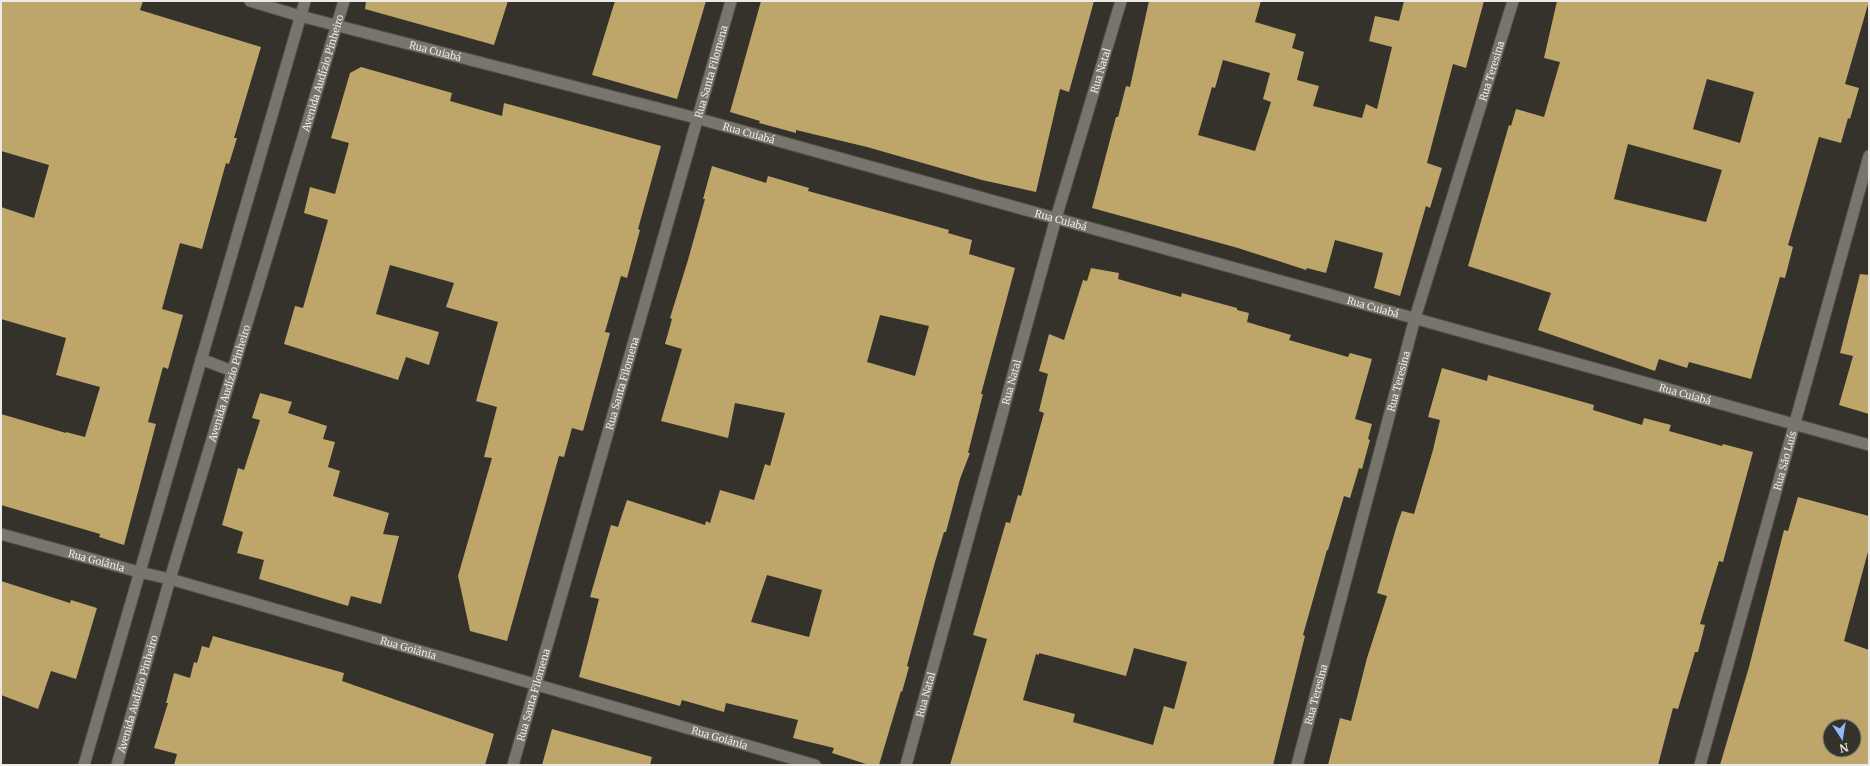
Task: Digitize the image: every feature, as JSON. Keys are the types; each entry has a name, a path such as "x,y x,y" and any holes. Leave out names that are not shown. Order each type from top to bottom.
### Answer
{"street":[{"name":"Rua Cuiabá","path":"250,1 300,16 696,118 1869,445"},
{"path":"88,764 139,572 304,1"},
{"name":"Avenida Audízio Pinheiro","path":"117,765 170,579 344,1"},
{"name":"Rua Santa Filomena","path":"513,765 696,118 731,1"},
{"name":"Rua Natal","path":"906,765 1056,218 1121,1"},
{"name":"Rua Teresina","path":"1297,765 1415,318 1513,1"},
{"name":"Rua São Luís","path":"1700,765 1869,156"},
{"path":"201,359 232,371"},
{"name":"Rua Goiânia","path":"1,534 139,572 170,579 536,683 815,765"}],"building":[{"path":"1,1 143,1 140,10 261,47 234,138 237,138 229,164 226,163 202,249 180,243 162,309 183,315 168,369 163,367 148,422 156,424 124,545 99,537 100,534 1,505 1,414 85,437 100,387 56,375 66,338 1,319 1,207 34,218 49,165 1,151"},
{"path":"366,1 508,1 494,45 365,9"},
{"path":"615,1 706,1 677,99 592,75"},
{"path":"761,1 1094,1 1069,92 1060,89 1036,192 982,180 867,147 796,130 796,133 759,123 760,121 730,112"},
{"path":"1149,1 1261,1 1255,22 1296,34 1292,48 1304,52 1297,80 1319,86 1313,106 1362,118 1366,104 1377,109 1392,47 1369,41 1375,16 1399,21 1404,1 1484,1 1466,68 1453,64 1427,163 1442,168 1430,208 1426,206 1400,296 1374,288 1383,253 1335,240 1326,273 1307,268 1306,270 1238,248 1092,208 1116,117 1118,117 1126,86 1130,87","holes":["1223,60 1270,73 1263,99 1271,102 1255,151 1198,135 1212,87 1215,88"]},
{"path":"1557,1 1869,1 1845,84 1859,88 1850,119 1848,118 1841,143 1819,137 1788,245 1793,247 1785,278 1780,277 1751,379 1689,362 1687,368 1659,359 1655,371 1538,330 1551,293 1468,266 1509,125 1511,126 1516,109 1544,117 1560,62 1544,58","holes":["1707,79 1754,92 1740,143 1693,129","1628,144 1722,170 1706,222 1614,199"]},
{"path":"361,67 452,93 450,101 502,116 504,103 661,146 638,229 640,230 627,278 621,276 605,332 610,333 583,431 572,428 564,457 559,456 507,641 470,631 458,576 492,458 484,457 497,407 476,401 498,322 446,307 454,283 390,265 376,314 439,332 429,365 406,357 398,380 284,344 295,306 303,308 328,220 304,213 310,187 335,194 349,143 331,138 350,73"},
{"path":"712,166 766,183 768,176 809,188 808,191 949,230 948,233 972,240 969,254 1015,268 981,394 983,394 968,453 970,453 960,479 946,532 944,532 935,562 907,666 909,667 879,765 869,765 832,753 834,748 793,738 798,720 726,703 724,712 682,700 680,706 579,677 599,599 590,597 611,525 618,527 627,500 705,525 706,521 710,523 720,490 754,500 765,464 770,466 785,413 735,403 728,438 661,421 682,349 665,344 672,319 670,318 705,199 703,199","holes":["880,315 929,326 915,376 867,362","767,575 822,590 809,637 751,622"]},
{"path":"1091,268 1119,273 1118,279 1181,297 1182,293 1237,308 1237,310 1249,313 1247,322 1291,335 1289,340 1348,357 1350,353 1372,359 1355,419 1372,424 1368,439 1370,440 1362,469 1359,468 1350,498 1344,496 1327,550 1303,635 1305,636 1273,765 950,765 987,639 973,635 1006,522 1010,523 1018,495 1021,496 1044,413 1039,411 1048,374 1039,371 1049,334 1064,340 1083,280 1087,281","holes":["1134,648 1187,662 1174,709 1164,706 1153,745 1073,722 1075,714 1023,700 1036,654 1039,655 1039,653 1126,676"]},
{"path":"1860,274 1869,275 1869,414 1839,405 1853,356 1840,353"},
{"path":"1442,368 1487,381 1488,375 1594,405 1593,410 1642,425 1644,418 1671,425 1669,431 1722,446 1723,444 1753,452 1723,562 1719,561 1700,624 1705,625 1698,652 1695,652 1678,709 1673,708 1658,765 1328,765 1340,718 1351,721 1367,658 1387,596 1377,593 1397,525 1402,511 1414,514 1433,450 1440,420 1428,417"},
{"path":"260,393 292,402 288,413 327,426 323,439 335,442 328,467 340,471 333,496 389,513 383,534 399,536 381,604 351,596 348,606 259,579 264,560 237,553 243,532 222,525 238,468 244,470 260,420 252,418"},
{"path":"1798,497 1869,516 1869,548 1844,641 1869,650 1869,765 1720,765 1749,667 1784,530 1788,531"},
{"path":"1,581 70,603 71,600 97,608 76,679 51,671 38,709 1,695"},
{"path":"213,636 344,673 342,681 494,734 485,765 174,765 177,754 154,748 168,703 166,703 174,673 190,678 194,662 197,663 202,646 209,648"},
{"path":"552,729 652,757 650,765 542,765"}]}
